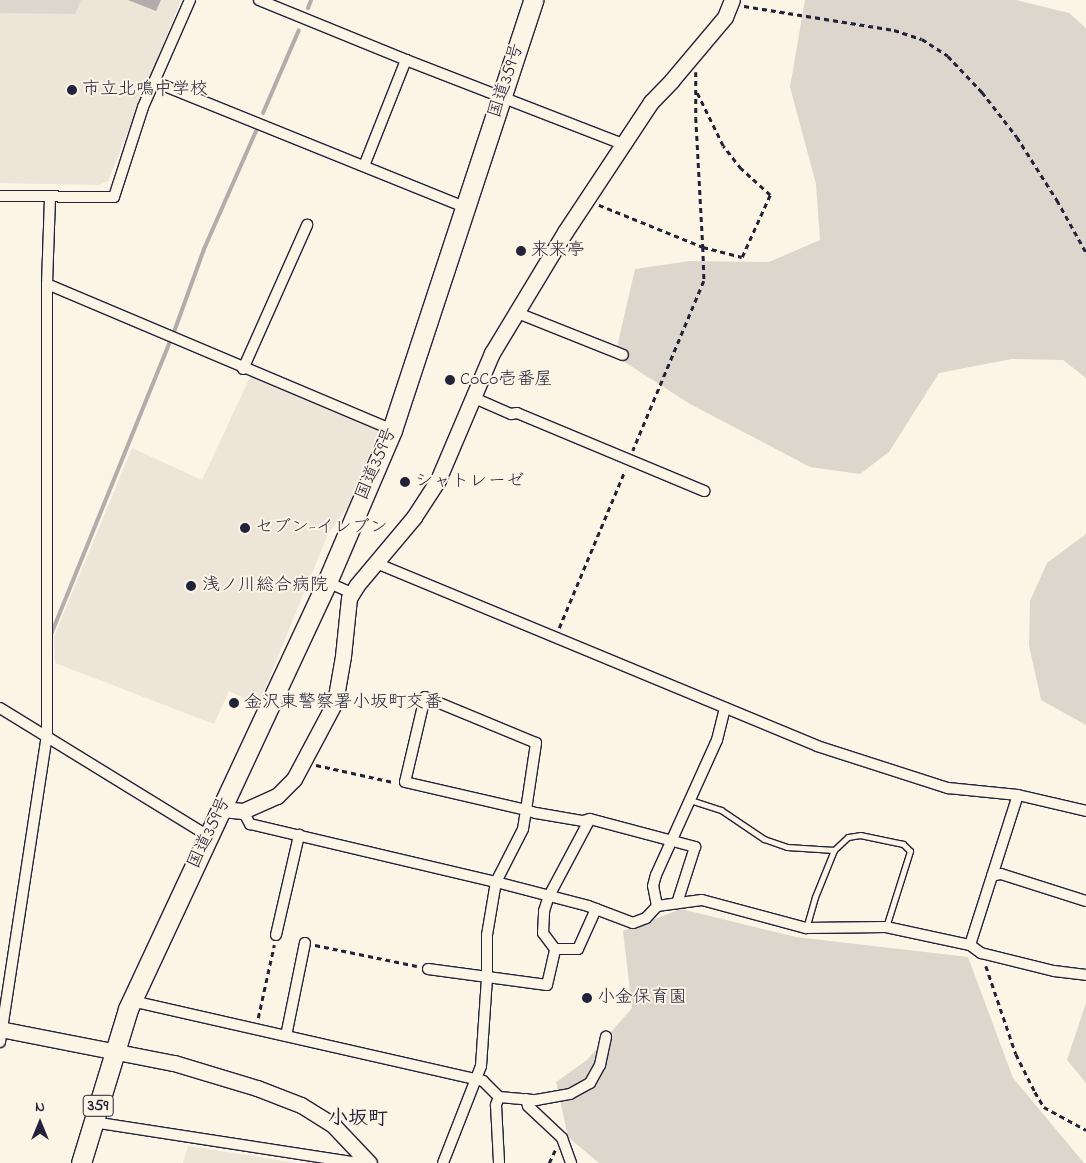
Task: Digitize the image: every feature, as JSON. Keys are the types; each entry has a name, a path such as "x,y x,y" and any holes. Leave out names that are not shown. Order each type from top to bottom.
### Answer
{"highway":[{"name":"国道359号","path":"81,1163 115,1050 132,1001 327,582 392,430 533,0"}],"street":[{"path":"0,196 114,197 143,107 190,0"},
{"path":"259,0 406,60 623,144"},
{"path":"221,809 243,811 277,796 294,779 335,702 343,656 349,598 414,517 438,480 492,353 515,312 586,200 651,102 725,17 731,2"},
{"path":"364,166 406,60"},
{"path":"155,82 465,207"},
{"path":"50,196 47,284 47,736 1,1033 115,1050 174,1063 257,1088 300,1105 334,1126 369,1163"},
{"path":"243,369 307,225"},
{"path":"47,284 243,369 392,430"},
{"path":"515,312 623,355"},
{"path":"472,397 704,490"},
{"path":"376,563 817,746 948,788 1018,796 1086,811"},
{"path":"327,582 352,593"},
{"path":"443,1163 481,1066 487,978 487,935 496,882 523,829 526,810 536,743 425,697 405,782 526,810 582,821 590,819 695,847 677,903"},
{"path":"0,708 208,836"},
{"path":"657,906 653,886 671,841 717,740 725,708"},
{"path":"970,946 1018,796"},
{"path":"243,811 250,824 496,882 596,909 633,923 646,918 657,906 702,900 806,928 886,927 970,946 981,953 1054,971 1086,975"},
{"path":"428,969 548,985 555,949 543,933 544,911 590,819"},
{"path":"276,935 300,835"},
{"path":"992,876 1001,874 1086,901"},
{"path":"555,949 578,949 596,909"},
{"path":"286,1036 305,943"},
{"path":"132,1001 476,1079 483,1081 498,1097 536,1100 570,1094 590,1083 600,1065 606,1036"},
{"path":"498,1097 496,1105 499,1163"},
{"path":"526,1099 528,1106 562,1138 571,1163"},
{"path":"93,1122 358,1163"}],"lane":[{"path":"690,800 721,810 764,839 787,847 834,850"},
{"path":"806,928 815,896 834,850 848,837 860,835 903,844 910,851 886,927"}],"path":[{"path":"731,2 894,30 922,38 948,56 982,92 1017,137 1057,200 1086,252"},
{"path":"555,638 704,281 696,118 696,76 692,56"},
{"path":"586,200 703,247 742,257 770,195 741,169 723,146 696,91"},
{"path":"304,762 398,783 405,782"},
{"path":"256,1030 276,935"},
{"path":"305,943 428,969"},
{"path":"981,953 1016,1054 1035,1092 1044,1107 1086,1130"}],"shaded area":[{"name":"市立北鳴中学校","path":"0,0 181,0 108,181 98,185 0,183"},
{"path":"0,0 81,0 75,14 0,13"},
{"path":"128,0 161,0 156,11"},
{"path":"805,0 1016,0 1069,13 1086,28 1086,378 1063,360 1012,359 939,373 889,452 860,474 810,467 690,404 615,356 635,269 690,261 769,262 820,240 816,184 790,87"},
{"name":"浅ノ川総合病院","path":"251,375 379,429 352,501 328,534 258,705 229,691 214,724 55,663 54,637 132,448 202,480"},
{"path":"1086,534 1086,725 1041,700 1029,645 1030,601 1047,563"},
{"path":"681,909 796,937 968,957 1013,1078 1084,1163 599,1163 568,1137 556,1082 587,1060 632,1008 623,931"},
{"path":"1086,1003 1086,1083 1067,1060"},
{"path":"188,1146 297,1163 183,1163"}],"waterway":[{"path":"308,8 311,0"},
{"path":"263,113 299,30"},
{"path":"174,332 204,249 256,131"},
{"path":"50,637 170,341"}],"place":[{"name":"市立北鳴中学校","path":"72,90"},
{"name":"来来亭","path":"521,251"},
{"name":"CoCo壱番屋","path":"450,380"},
{"name":"シャトレーゼ","path":"405,482"},
{"name":"セブン-イレブン","path":"245,528"},
{"name":"浅ノ川総合病院","path":"191,586"},
{"name":"金沢東警察署小坂町交番","path":"234,703"},
{"name":"小金保育園","path":"587,998"}],"district":[{"name":"小坂町","path":"358,1119"}]}
